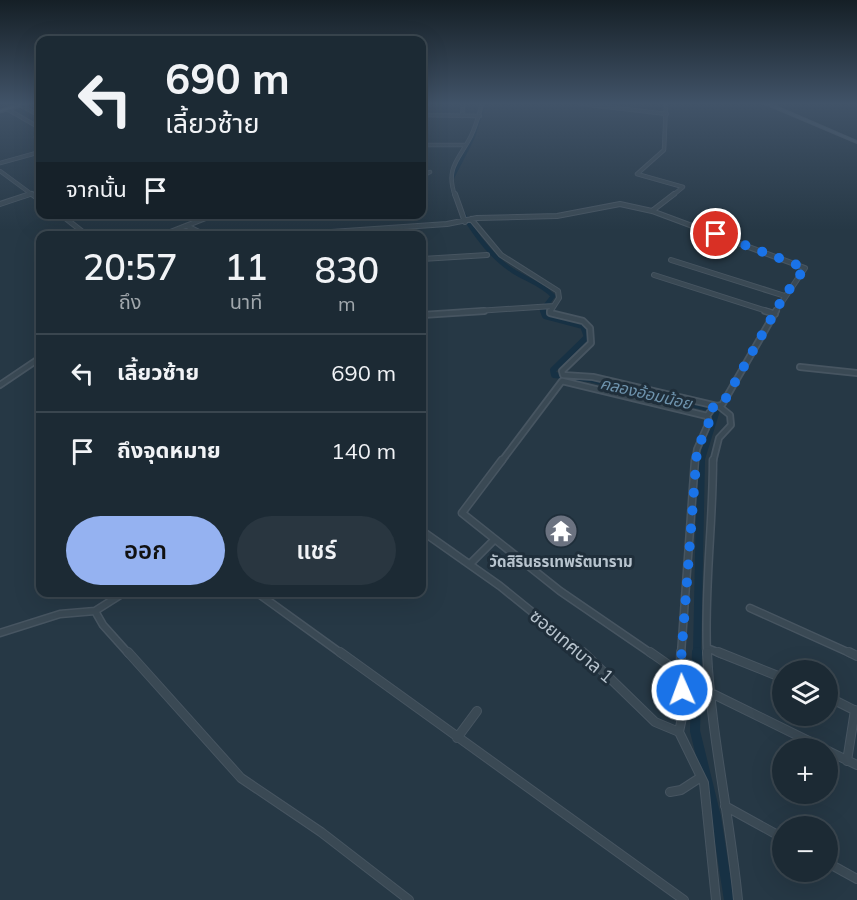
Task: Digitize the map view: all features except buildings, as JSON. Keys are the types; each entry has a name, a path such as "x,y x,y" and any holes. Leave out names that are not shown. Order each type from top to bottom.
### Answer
{"street":[{"path":"464,146 452,170 450,181 468,220 501,255 558,291 560,298 552,306 550,313 583,321 592,334 591,343 569,362 562,371 563,375 592,377 716,410 730,425 719,438 713,459 713,511 708,558 706,691 732,839 738,900"},
{"path":"652,211 683,188 637,174 664,150 664,146"},
{"path":"0,163 36,153"},
{"path":"0,171 36,197"},
{"path":"426,174 430,172"},
{"path":"0,204 36,193"},
{"path":"334,231 468,220 557,216 620,204 643,211 652,211 805,266 709,422 697,450 694,471 680,673 685,711 679,732 701,777 713,851 716,900"},
{"path":"66,219 82,231"},
{"path":"174,231 204,219"},
{"path":"187,226 197,231"},
{"path":"426,259 487,255"},
{"path":"671,260 785,296"},
{"path":"654,275 775,314"},
{"path":"426,315 552,306"},
{"path":"0,385 36,361"},
{"path":"800,367 857,373"},
{"path":"680,673 560,591 462,513 562,381 716,410"},
{"name":"ซอยเทศบาล 1","path":"426,534 471,563 610,676 655,722 670,731 679,732"},
{"path":"471,563 494,540"},
{"path":"0,633 60,614 95,611 117,597"},
{"path":"263,597 684,900"},
{"path":"750,608 857,656"},
{"path":"95,611 103,626 241,778 321,832 409,900"},
{"path":"707,648 772,674"},
{"path":"681,682 706,691 802,738"},
{"path":"838,702 856,711 847,761"},
{"path":"458,738 477,711"},
{"path":"838,756 857,765"},
{"path":"670,792 681,790 701,777"},
{"path":"725,806 772,832"},
{"path":"838,869 857,879"}],"waterway":[{"name":"คลองอ้อมน้อย","path":"452,178 468,146"},
{"name":"คลองอ้อมน้อย","path":"463,214 491,253 513,271 544,288 553,296 543,309 544,312"},
{"name":"คลองอ้อมน้อย","path":"543,311 545,316 583,326 587,337 553,370 554,375 590,379 717,410 701,462"},
{"name":"คลองอ้อมน้อย","path":"697,654 701,460"},
{"name":"คลองอ้อมน้อย","path":"697,652 695,731 716,817 729,900"}],"place":[{"name":"วัดสิรินธรเทพรัตนาราม","path":"561,531"}],"route":[{"path":"682,690 680,673 697,450 710,419 707,416 714,406 722,405 783,298 805,268 805,266 716,234"}]}
